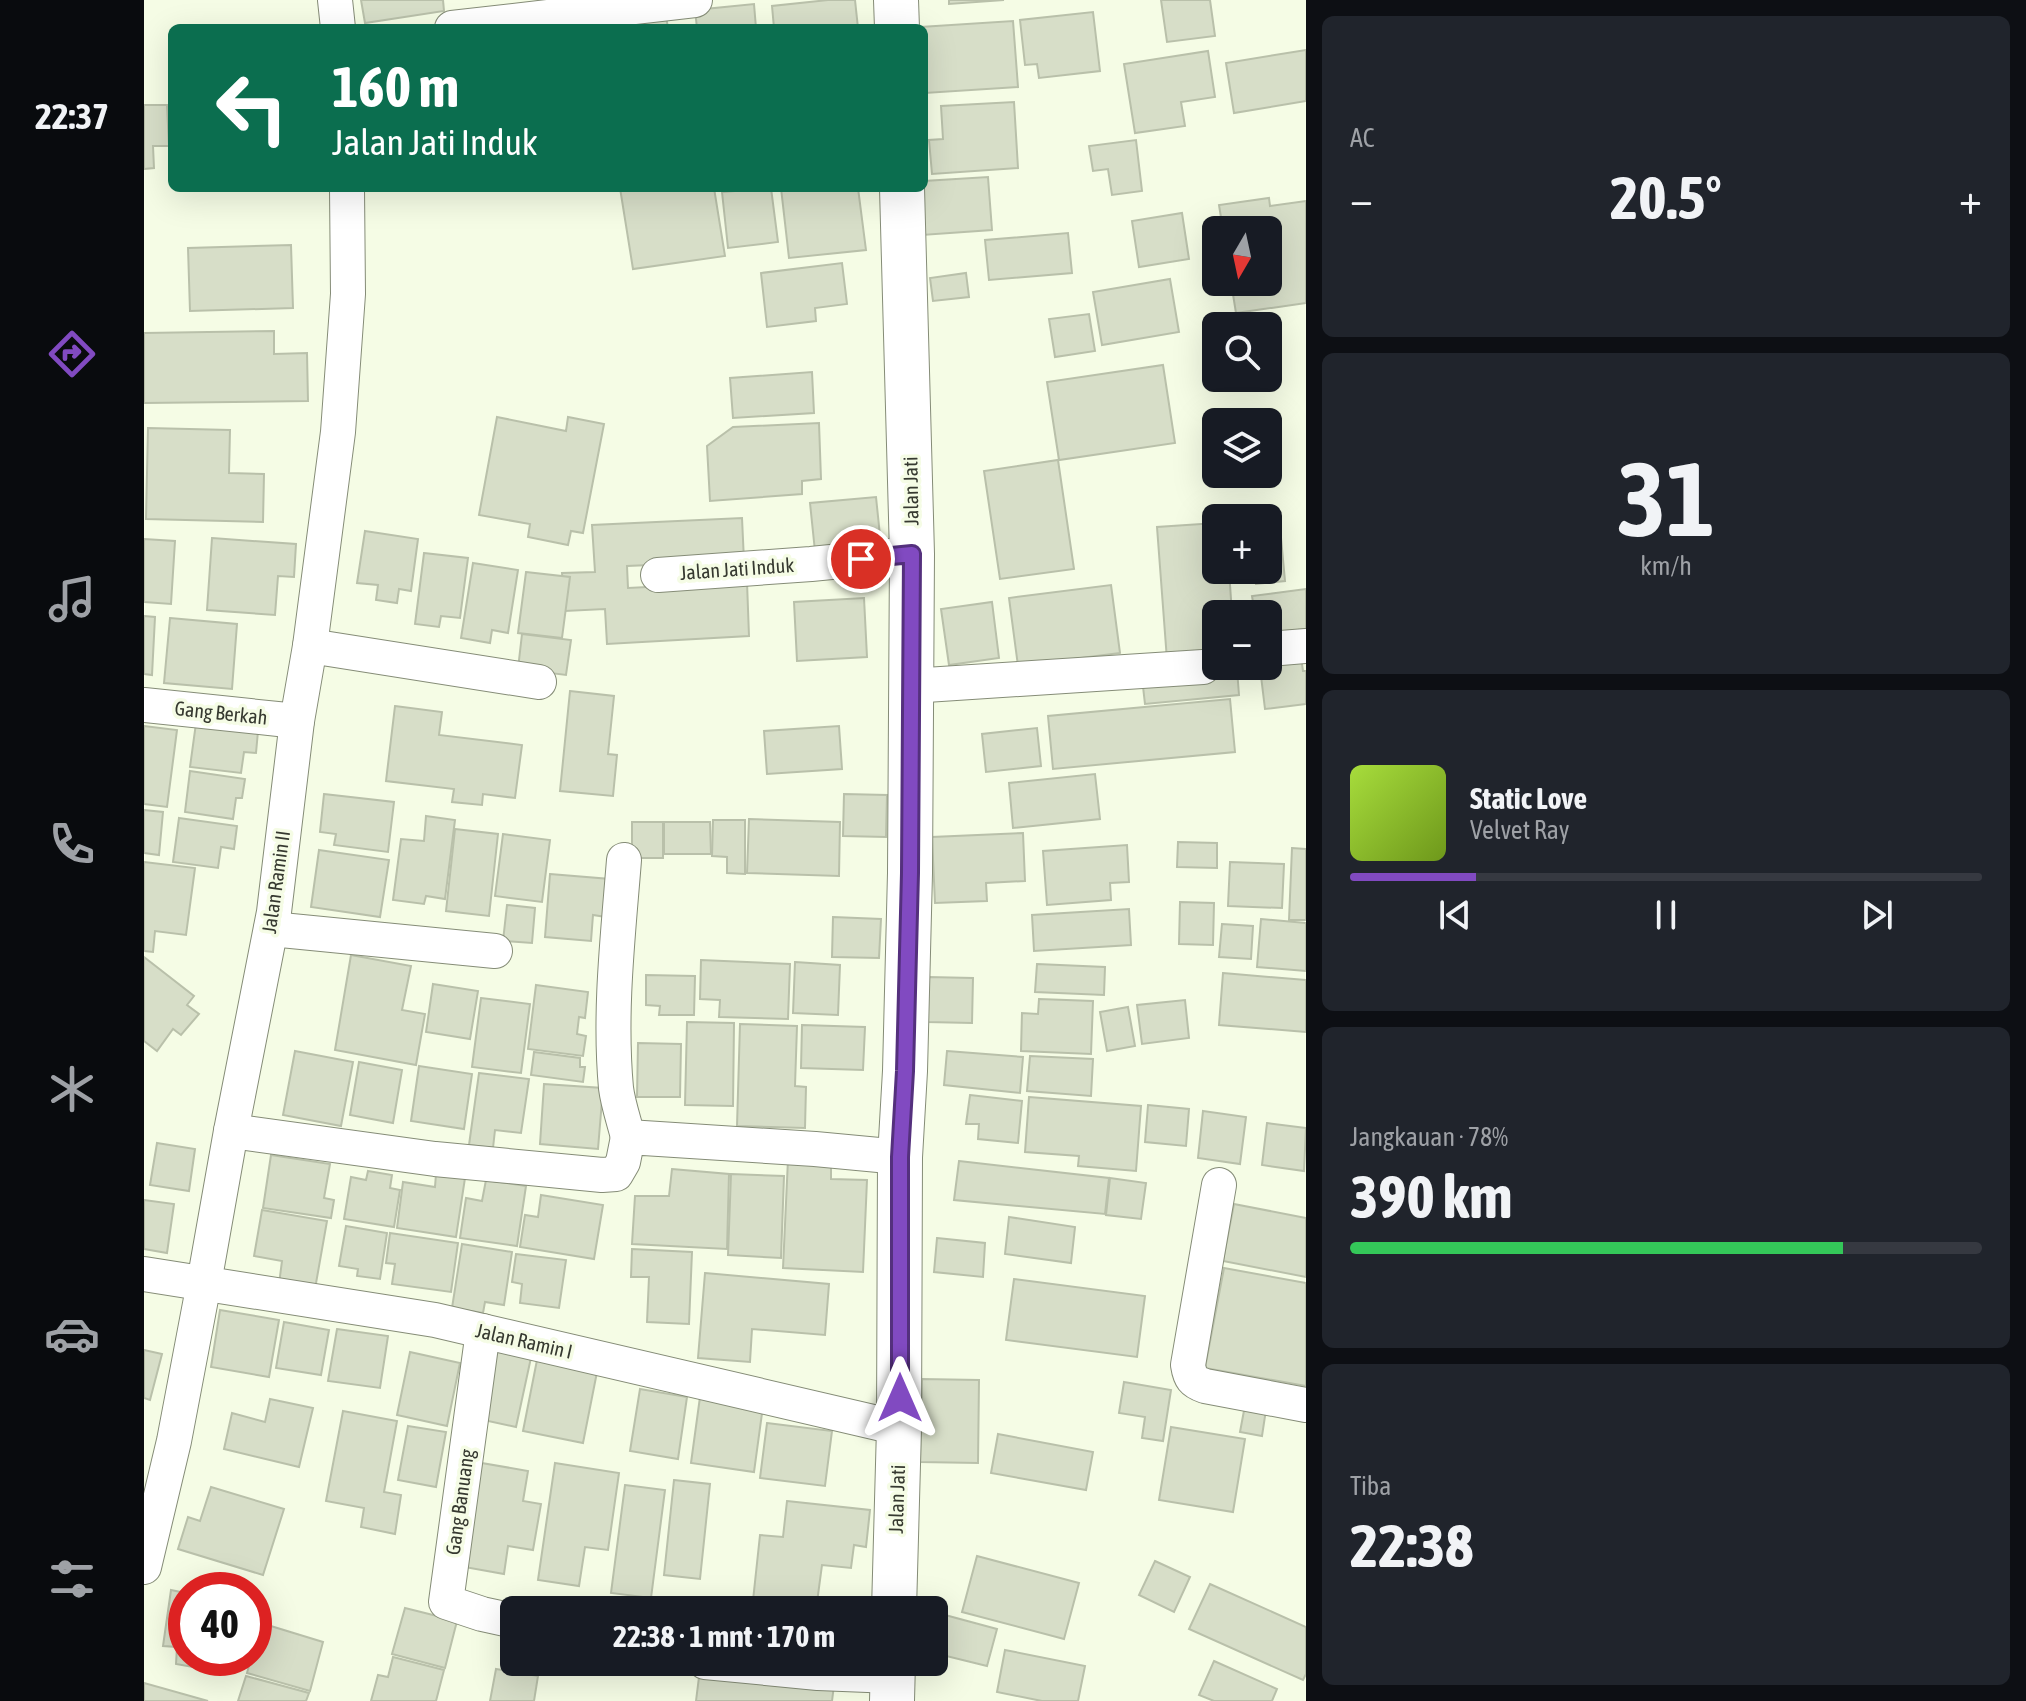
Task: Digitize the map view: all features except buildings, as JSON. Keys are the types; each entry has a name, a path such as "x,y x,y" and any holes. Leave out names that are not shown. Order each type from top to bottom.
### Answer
{"street":[{"path":"335,0 338,24"},
{"path":"487,24 695,0"},
{"path":"896,0 897,24"},
{"name":"Jalan Ramin II","path":"144,1567 174,1441 271,929 338,432 348,294 347,192"},
{"name":"Jalan Jati","path":"894,1596 899,1428 900,1157 909,888 912,554 902,192"},
{"name":"Jalan Jati Induk","path":"658,575 912,554"},
{"path":"310,646 539,682"},
{"path":"1282,648 1306,646"},
{"path":"910,686 1202,667"},
{"name":"Gang Berkah","path":"144,705 297,721"},
{"path":"231,1131 435,1159 616,1174 623,1162 628,1137 617,1092 614,1034 615,963 624,860"},
{"path":"271,929 495,951"},
{"path":"628,1137 900,1157"},
{"path":"1219,1185 1188,1365 1190,1376 1195,1383 1205,1386 1306,1405"},
{"name":"Jalan Ramin I","path":"144,1274 435,1320 899,1428"},
{"name":"Gang Banuang","path":"483,1331 446,1602 500,1618"},
{"path":"850,1676 893,1680"}],"route":[{"path":"861,559 912,554 910,873 900,1157 900,1398"}]}
